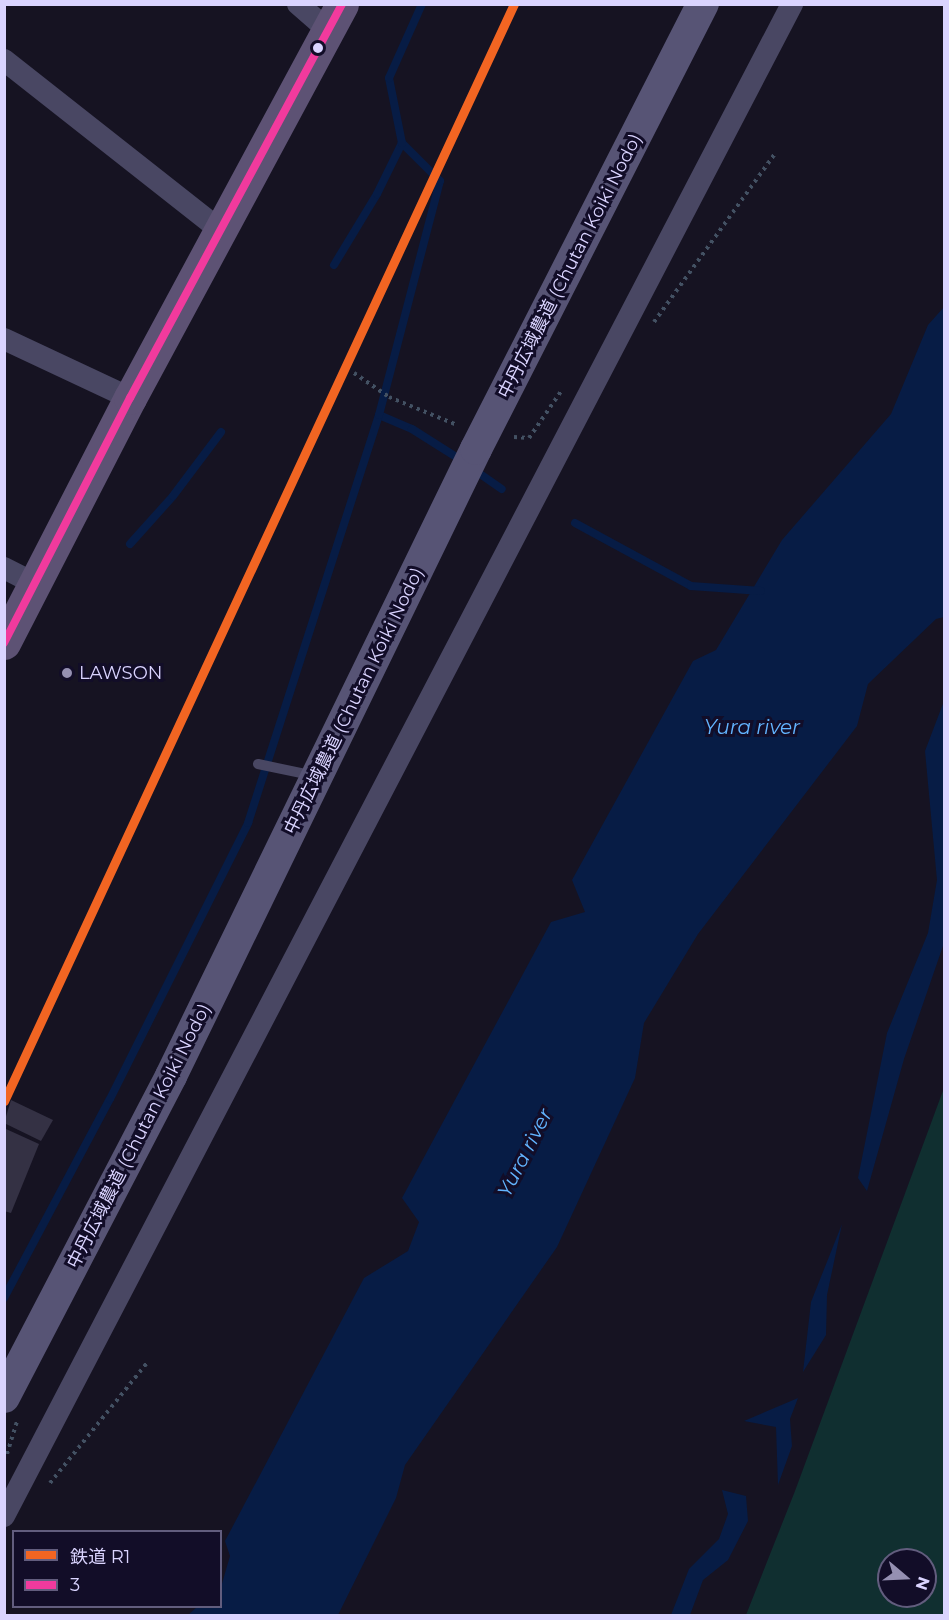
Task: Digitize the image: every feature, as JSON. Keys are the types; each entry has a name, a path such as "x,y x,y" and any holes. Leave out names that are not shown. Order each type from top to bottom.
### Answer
{"main road":[{"path":"4,643 130,398 335,18"}],"street":[{"path":"298,4 335,18"},
{"name":"中丹広域農道 (Chutan Koiki Nodo)","path":"5,1394 171,1076 480,442 703,4"},
{"path":"4,1516 792,4"},
{"path":"4,60 220,230"},
{"path":"4,339 130,398"},
{"path":"4,568 36,584"}],"lane":[{"path":"258,764 318,776"}],"path":[{"path":"354,373 389,397 480,442"},
{"path":"43,1492 147,1363"},
{"path":"4,1463 19,1415 5,1394"}],"green space":[{"path":"944,1088 944,1615 746,1615 795,1491"}],"water":[{"name":"Yura river","path":"944,307 944,617 936,619 868,684 857,726 698,934 644,1023 635,1078 557,1247 405,1465 396,1498 338,1615 188,1615 196,1608 222,1608 222,1584 230,1556 225,1541 364,1278 408,1251 419,1222 402,1198 551,922 585,912 572,880 693,661 716,650 782,540 891,414 928,325"},
{"path":"944,701 944,943 904,1059 867,1191 858,1178 887,1033 928,933 937,880 925,751"},
{"path":"842,1224 827,1295 826,1335 803,1372 811,1302"},
{"path":"798,1398 790,1419 792,1446 778,1485 776,1427 744,1421"},
{"path":"722,1490 746,1496 748,1521 728,1560 703,1580 690,1615 671,1615 689,1569 719,1539 728,1514"}],"building":[{"path":"11,1100 53,1120 41,1141 4,1123"},
{"path":"6,1129 39,1144 11,1213 4,1211"}],"waterway":[{"path":"4,1298 110,1099 248,823 379,415 440,181 402,143 389,78 422,4"},
{"path":"334,265 377,194 402,143"},
{"path":"379,415 412,429 464,462"},
{"path":"130,544 173,496 221,432"},
{"path":"473,469 502,489"},
{"path":"575,523 691,586 761,591"}],"rail line":[{"name":"R1","path":"4,1101 514,4"}],"transit line":[{"name":"3","path":"4,643 130,398 342,4"}],"place":[{"name":"LAWSON","path":"67,673"}]}
